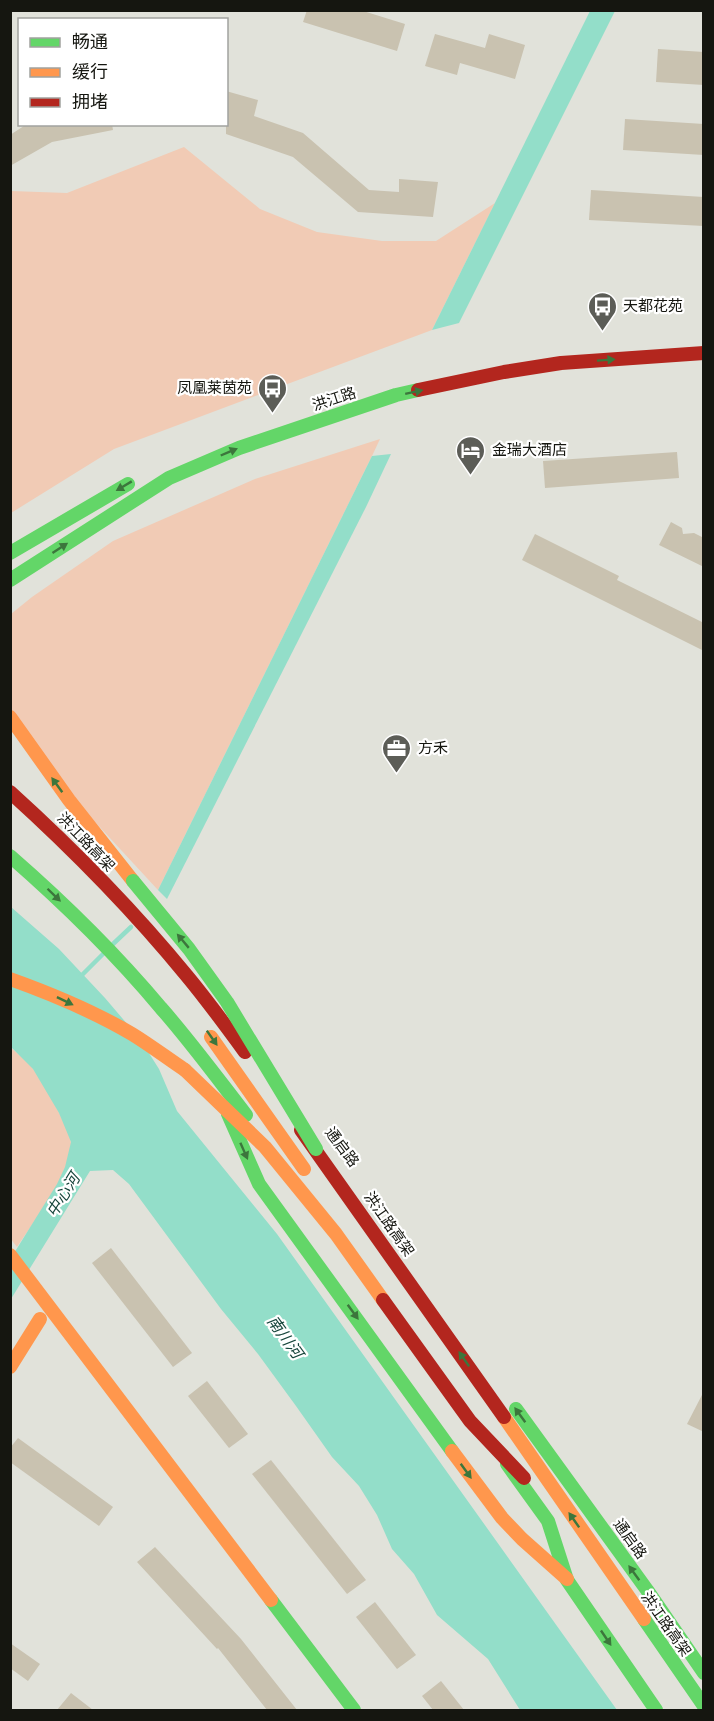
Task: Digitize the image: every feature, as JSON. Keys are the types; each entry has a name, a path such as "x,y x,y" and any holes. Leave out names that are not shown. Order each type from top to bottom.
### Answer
{"main road":[{"name":"洪江路","path":"10,580 169,477 239,448 396,396 504,372 561,363 704,353"},
{"path":"10,554 143,475"},
{"path":"10,716 13,749"},
{"path":"10,716 88,827 189,949 227,1002 316,1149"},
{"name":"通启路","path":"10,780 49,812 119,883 205,986 324,1151 472,1349"},
{"name":"洪江路高架","path":"10,792 40,818 179,966 245,1052 443,1329 704,1706"},
{"path":"10,856 36,878 99,940 160,1007 381,1287 548,1521 567,1580"},
{"path":"10,979 44,991 146,1042 185,1070 265,1147 336,1234 470,1421 524,1478"},
{"path":"202,1024 313,1182"},
{"path":"189,1043 214,1082 259,1184 502,1518 567,1580 656,1710"},
{"path":"327,1201 572,1546"},
{"path":"10,1255 354,1710"},
{"path":"10,1367 40,1319"},
{"name":"通启路","path":"507,1397 704,1673"}],"shaded area":[{"path":"184,147 260,209 317,232 382,241 436,241 495,203 432,330 114,449 11,513 11,191 67,193"},
{"path":"380,439 158,890 11,731 11,614 113,541 255,479"},
{"path":"10,1047 29,1064 38,1076 62,1118 71,1144 69,1157 58,1184 17,1247 10,1238"}],"water":[{"path":"590,11 615,11 459,323 432,330"},
{"path":"391,454 167,899 158,890 372,456"},
{"path":"11,907 59,949 140,1039 159,1069 177,1111 277,1234 617,1710 520,1710 488,1659 437,1615 414,1574 392,1549 377,1515 359,1486 332,1457 258,1354 221,1309 129,1184 113,1170 90,1171 11,1299 11,1258 57,1184 65,1167 71,1142 59,1113 33,1069 11,1047"}],"building":[{"path":"307,10 360,10 405,24 397,51 303,22"},
{"path":"435,34 485,48 489,34 525,45 515,79 460,63 457,75 425,66"},
{"path":"658,49 704,52 704,85 656,82"},
{"path":"228,92 258,100 254,116 303,133 369,190 399,192 399,179 438,182 433,217 358,212 293,157 226,134"},
{"path":"625,119 704,124 704,155 623,150"},
{"path":"24,126 112,126 113,130 52,142 10,166 10,135"},
{"path":"591,190 704,197 704,226 589,220"},
{"path":"677,452 679,478 545,488 543,461"},
{"path":"671,522 682,528 683,534 694,533 704,538 704,567 659,545"},
{"path":"535,534 619,576 617,580 704,623 704,651 522,560"},
{"path":"111,1248 192,1353 173,1367 92,1263"},
{"path":"207,1381 248,1434 229,1448 188,1396"},
{"path":"704,1391 704,1432 687,1424"},
{"path":"18,1438 113,1507 99,1526 10,1462 10,1448"},
{"path":"271,1460 366,1580 347,1594 252,1474"},
{"path":"155,1547 241,1639 297,1710 267,1710 218,1648 137,1562"},
{"path":"375,1602 416,1655 397,1669 356,1617"},
{"path":"10,1643 40,1664 28,1681 10,1668"},
{"path":"441,1681 464,1710 433,1710 422,1696"},
{"path":"71,1693 93,1710 57,1710"}],"waterway":[{"path":"113,944 131,927"},
{"path":"79,978 103,954"}],"traffic: fast":[{"path":"10,580 169,478 239,448 396,395 418,390"},
{"path":"10,553 128,484"},
{"path":"10,856 69,910 126,968 183,1034 246,1115"},
{"path":"133,881 189,949 227,1002 316,1149"},
{"path":"228,1114 259,1184 452,1451"},
{"path":"516,1409 704,1673"},
{"path":"507,1464 548,1521 567,1580 656,1710"},
{"path":"271,1600 354,1710"},
{"path":"644,1619 704,1706"}],"traffic: slow":[{"path":"10,717 69,800 133,881"},
{"path":"10,979 102,1018 139,1038 185,1070"},
{"path":"211,1037 304,1169"},
{"path":"185,1070 265,1147 336,1234 383,1300"},
{"path":"10,1255 271,1600"},
{"path":"10,1367 40,1319"},
{"path":"504,1417 644,1619"},
{"path":"452,1451 502,1518 567,1579"}],"traffic: jam":[{"path":"418,390 561,363 704,353"},
{"path":"10,792 57,836 145,927 194,985 245,1052"},
{"path":"301,1130 504,1417"},
{"path":"383,1300 470,1421 524,1478"}],"place":[{"name":"天都花苑","path":"602,332"},
{"name":"凤凰莱茵苑","path":"273,414"},
{"name":"金瑞大酒店","path":"471,476"},
{"name":"方禾","path":"397,774"}],"water label":[{"name":"中心河","path":"63,1195"},
{"name":"南川河","path":"285,1337"}]}
